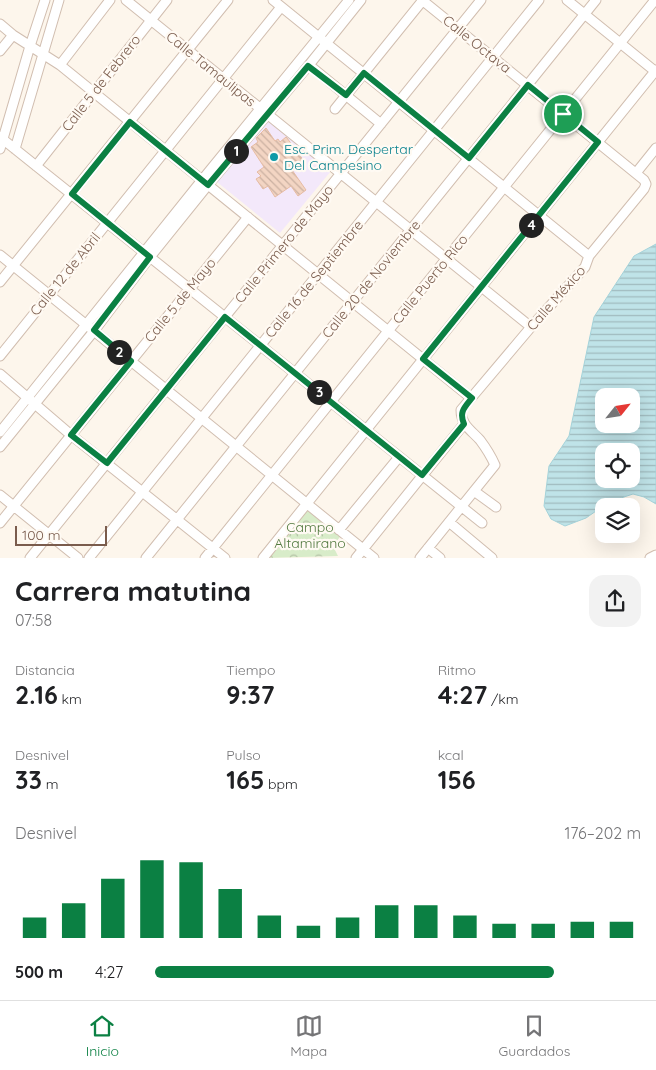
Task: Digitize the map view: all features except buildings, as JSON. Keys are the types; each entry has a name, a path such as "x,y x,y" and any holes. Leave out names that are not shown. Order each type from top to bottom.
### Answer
{"street":[{"path":"0,149 44,0"},
{"path":"14,149 59,0"},
{"path":"60,65 110,0"},
{"name":"Calle Tamaulipas","path":"126,0 531,327"},
{"name":"Calle 5 de Febrero","path":"36,166 167,0"},
{"path":"0,282 228,0"},
{"path":"273,0 589,256"},
{"path":"205,182 267,115 308,66 349,0"},
{"path":"0,447 32,400 205,182 260,108 361,0"},
{"path":"335,109 422,0"},
{"name":"Calle Octava","path":"422,0 636,173 646,184"},
{"name":"Calle Primero de Mayo","path":"30,558 481,0"},
{"name":"Calle 16 de Septiembre","path":"89,558 539,0"},
{"path":"263,558 656,71 567,0"},
{"name":"Calle 20 de Noviembre","path":"146,558 596,0"},
{"name":"Calle Puerto Rico","path":"204,558 655,0"},
{"name":"Calle 12 de Abril","path":"0,356 281,7"},
{"path":"0,24 13,35 60,65 472,398"},
{"path":"0,51 13,35"},
{"path":"308,66 381,124"},
{"path":"2,138 482,523"},
{"path":"636,173 656,148"},
{"name":"Calle México","path":"464,424 461,418 462,410 531,327 585,267 589,256 644,189 646,184"},
{"name":"Calle 5 de Mayo","path":"0,523 248,217"},
{"path":"0,255 374,558"},
{"path":"0,374 71,435 225,558"},
{"path":"0,432 32,400"},
{"path":"356,558 464,424 480,440 495,465 420,558"},
{"path":"339,530 399,457"},
{"path":"474,491 496,507"},
{"path":"0,495 78,558"},
{"path":"449,522 490,557"},
{"path":"428,548 440,558"},
{"path":"650,558 656,555"}],"shaded area":[{"path":"268,119 331,171 280,233 217,182"}],"green space":[{"name":"Campo Altamirano","path":"306,505 342,534 333,546 338,556 265,558"}],"water":[{"path":"656,244 656,504 644,497 633,494 621,498 595,498 595,512 586,518 565,526 551,519 544,506 549,466 569,436 594,317 634,256"}],"place":[{"name":"Esc. Prim. Despertar Del Campesino","path":"274,157"}],"route":[{"path":"308,66 346,95 364,73 469,158 528,85 563,114 598,142 423,359 472,398 462,410 461,418 464,424 422,475 225,317 107,463 71,435 131,361 94,330 150,257 72,194 130,122 208,185 308,66"}]}
